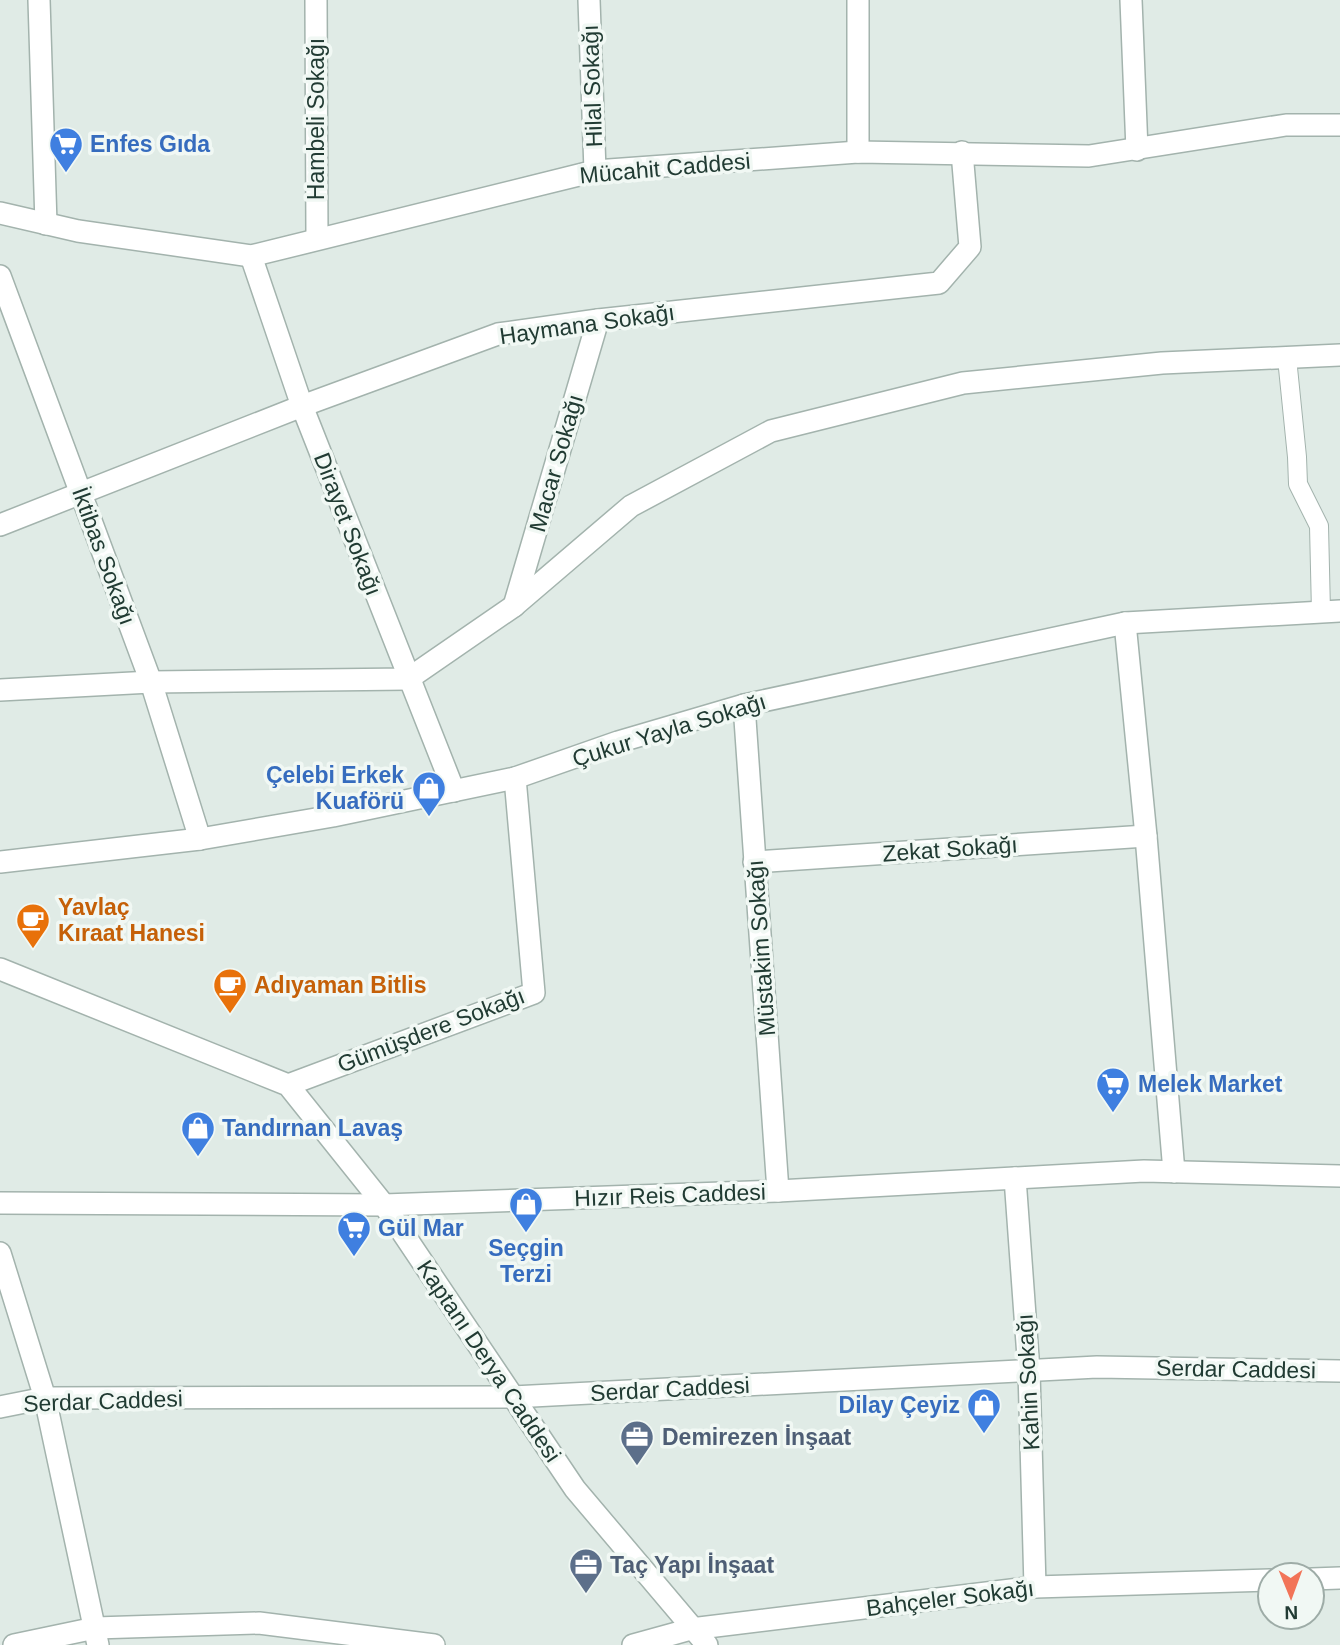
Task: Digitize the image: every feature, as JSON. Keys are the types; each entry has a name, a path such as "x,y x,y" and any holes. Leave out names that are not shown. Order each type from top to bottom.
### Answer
{"street":[{"path":"39,0 46,225"},
{"name":"Hambeli Sokağı","path":"316,0 317,238"},
{"name":"Hilal Sokağı","path":"589,0 594,171"},
{"path":"858,0 858,152"},
{"path":"1131,0 1137,150"},
{"name":"Mücahit Caddesi","path":"0,213 46,225 251,256 594,171 858,152 1089,156 1286,125 1340,125"},
{"name":"Haymana Sokağı","path":"0,525 302,406 498,334 598,320 940,283 970,247 962,152"},
{"name":"Dirayet Sokağı","path":"251,256 302,406 454,790"},
{"name":"İktibas Sokağı","path":"0,276 151,682 200,839"},
{"name":"Macar Sokağı","path":"514,606 598,320"},
{"path":"0,690 151,682 408,679 514,606 631,506 771,430 962,383 1162,363 1340,355"},
{"name":"Çukur Yayla Sokağı","path":"0,862 200,839 333,816 514,778 618,742 744,705 1125,623 1331,611"},
{"path":"1125,623 1174,1172"},
{"name":"Müstakim Sokağı","path":"744,705 778,1191"},
{"name":"Gümüşdere Sokağı","path":"288,1085 534,993 514,778"},
{"name":"Zekat Sokağı","path":"754,862 1146,836"},
{"name":"Kaptanı Derya Caddesi","path":"0,969 288,1085 384,1205 575,1489 707,1645"},
{"name":"Hızır Reis Caddesi","path":"0,1203 384,1205 778,1191 1174,1172 1340,1176"},
{"name":"Kahin Sokağı","path":"1015,1178 1030,1371 1035,1587"},
{"path":"0,1252 45,1398 97,1637"},
{"name":"Serdar Caddesi","path":"0,1407 45,1398 513,1397 1097,1367 1340,1371"},
{"name":"Bahçeler Sokağı","path":"633,1645 691,1629 1035,1587 1256,1580"},
{"path":"14,1645 259,1623 435,1645"}],"lane":[{"path":"1287,358 1298,484 1319,526 1331,611"}],"place":[{"name":"Enfes Gıda","path":"66,174"},
{"name":"Çelebi Erkek Kuaförü","path":"429,818"},
{"name":"Yavlaç Kıraat Hanesi","path":"33,950"},
{"name":"Adıyaman Bitlis","path":"230,1015"},
{"name":"Melek Market","path":"1113,1114"},
{"name":"Tandırnan Lavaş","path":"198,1158"},
{"name":"Seçgin Terzi","path":"526,1234"},
{"name":"Gül Mar","path":"354,1258"},
{"name":"Dilay Çeyiz","path":"984,1435"},
{"name":"Demirezen İnşaat","path":"637,1467"},
{"name":"Taç Yapı İnşaat","path":"586,1595"}]}
